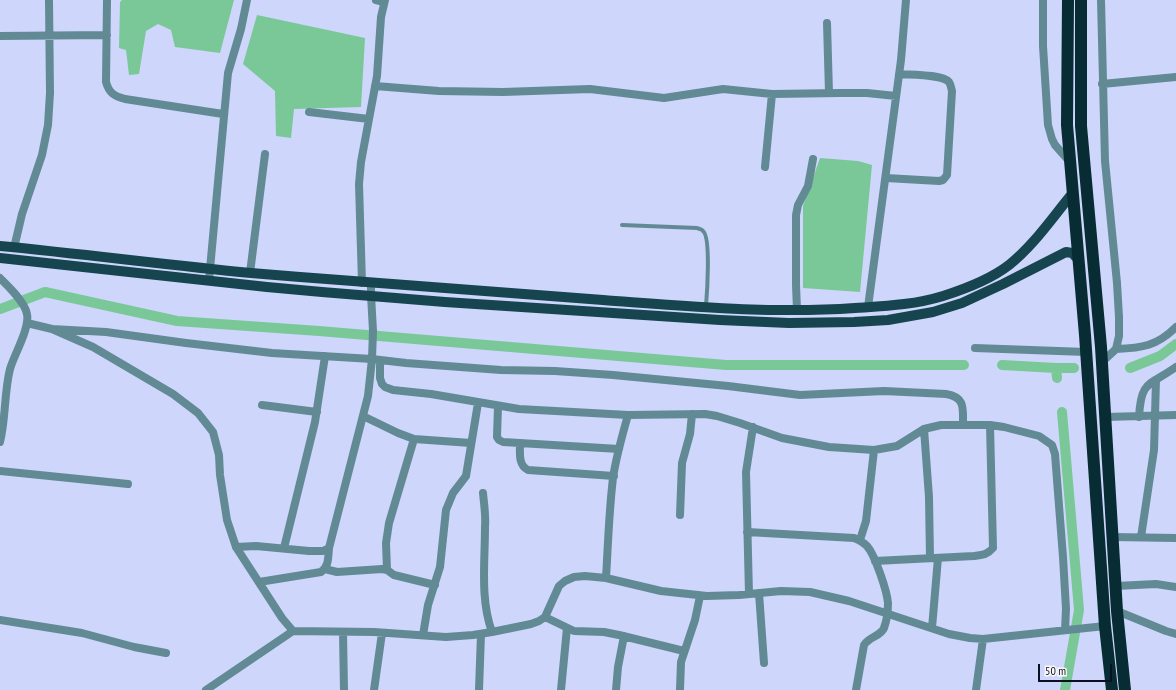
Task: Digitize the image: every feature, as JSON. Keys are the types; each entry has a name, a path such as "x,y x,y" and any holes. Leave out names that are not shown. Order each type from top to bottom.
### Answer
{"highway":[{"path":"1068,0 1067,125 1086,352 1099,626 1112,690"},
{"path":"1080,0 1081,126 1102,362 1117,610 1125,690"}],"main road":[{"path":"0,246 211,269 367,283 647,304 834,310 888,307 929,299 944,295 990,276 1007,266 1024,251 1072,194"},
{"path":"0,258 209,280 267,288 371,295 444,302 766,323 888,320 933,312 962,303 1066,252 1072,253 1078,259"}],"street":[{"path":"14,248 22,214 46,140 50,93 49,0"},
{"path":"107,0 106,82 111,93 116,97 223,114"},
{"path":"209,280 223,114 228,73 241,29 247,0"},
{"path":"868,307 899,74 906,0"},
{"path":"1043,0 1043,46 1048,125 1055,145 1070,162"},
{"path":"1101,0 1105,161 1117,283 1119,336 1116,349 1102,362"},
{"path":"382,1 375,86 361,162 359,184 367,283 371,295 375,357 380,378 385,387 393,390 431,394 519,409 628,415 692,414 717,416 782,438 829,447 874,450 897,446 924,429 941,425 990,425 1039,436 1052,445 1055,454 1067,629"},
{"path":"828,23 829,93"},
{"path":"0,36 107,35"},
{"path":"886,178 939,181 943,180 947,175 952,91 950,83 938,77 899,74"},
{"path":"1102,84 1176,77"},
{"path":"375,86 439,91 503,92 590,90 664,98 723,89 772,94 866,93 896,96"},
{"path":"766,167 772,94"},
{"path":"309,112 369,119"},
{"path":"250,272 265,154"},
{"path":"797,310 796,215 798,205 808,186 813,159"},
{"path":"0,278 25,306 28,315 27,322 10,369 0,442"},
{"path":"27,322 52,329 93,347 173,394 198,413 213,432 219,455 220,475 227,520 236,547 282,618 293,631"},
{"path":"1116,349 1135,348 1150,345 1166,336 1176,327"},
{"path":"52,329 106,332 241,350 325,356 375,357 501,370 555,371 620,375 800,395 884,391 946,394 954,395 962,404 963,424"},
{"path":"975,348 1086,352"},
{"path":"284,548 317,412 325,356"},
{"path":"260,582 314,574 321,572 328,563 329,548 364,416 375,357"},
{"path":"1139,417 1142,392 1146,386 1176,367"},
{"path":"1141,537 1154,450 1156,380"},
{"path":"423,635 428,605 435,585 442,555 446,510 453,493 466,476 478,403"},
{"path":"262,405 317,412"},
{"path":"498,406 496,437 503,442 619,450"},
{"path":"680,515 682,463 690,434 692,414"},
{"path":"606,578 614,476 628,415"},
{"path":"1106,418 1176,415"},
{"path":"364,416 398,433 414,439 472,443"},
{"path":"874,561 984,555 989,553 993,548 990,425"},
{"path":"749,594 746,472 753,427"},
{"path":"924,429 934,558 932,628"},
{"path":"386,570 386,543 390,523 414,439"},
{"path":"520,444 521,464 523,468 528,470 614,476"},
{"path":"860,540 866,521 874,450"},
{"path":"0,471 128,484"},
{"path":"484,493 485,609 492,632"},
{"path":"747,532 854,538 860,540 867,546 886,592 888,602 887,614 882,632 867,641 864,645 856,690"},
{"path":"1112,537 1176,538"},
{"path":"236,547 256,546 308,551 323,551 329,548"},
{"path":"325,568 338,572 378,569 386,570 394,575 435,585"},
{"path":"206,690 293,631 382,633 446,637 492,632 530,624 545,617 559,586 565,581 574,577 584,576 606,578 661,591 700,596 726,596 797,590 810,592 848,601 949,634 970,638 983,639 1099,626"},
{"path":"1116,586 1156,584 1176,587"},
{"path":"758,593 764,663"},
{"path":"680,690 681,662 695,620 700,596"},
{"path":"1117,610 1176,634"},
{"path":"545,617 574,631 604,632 684,651"},
{"path":"0,620 82,633 134,647 166,653"},
{"path":"561,690 567,628"},
{"path":"343,632 344,690"},
{"path":"374,690 382,633"},
{"path":"479,690 481,634"},
{"path":"616,690 618,667 624,636"},
{"path":"976,690 983,639"}],"lane":[{"path":"622,225 697,228 703,230 708,246 706,307"}],"shaded area":[{"path":"122,0 234,0 220,53 175,47 171,30 158,24 146,31 139,74 129,75 126,50 119,48 120,2"},
{"path":"257,15 365,38 361,107 294,109 291,138 276,136 275,91 243,64"},
{"path":"820,158 858,161 872,165 860,292 803,288 803,206"}],"waterway":[{"path":"0,309 45,292 177,321 319,331 726,365 964,365"},
{"path":"1130,368 1160,356 1176,344"},
{"path":"1002,365 1056,368 1057,378"},
{"path":"1056,368 1074,368"},
{"path":"1062,412 1079,610 1065,690"}]}
